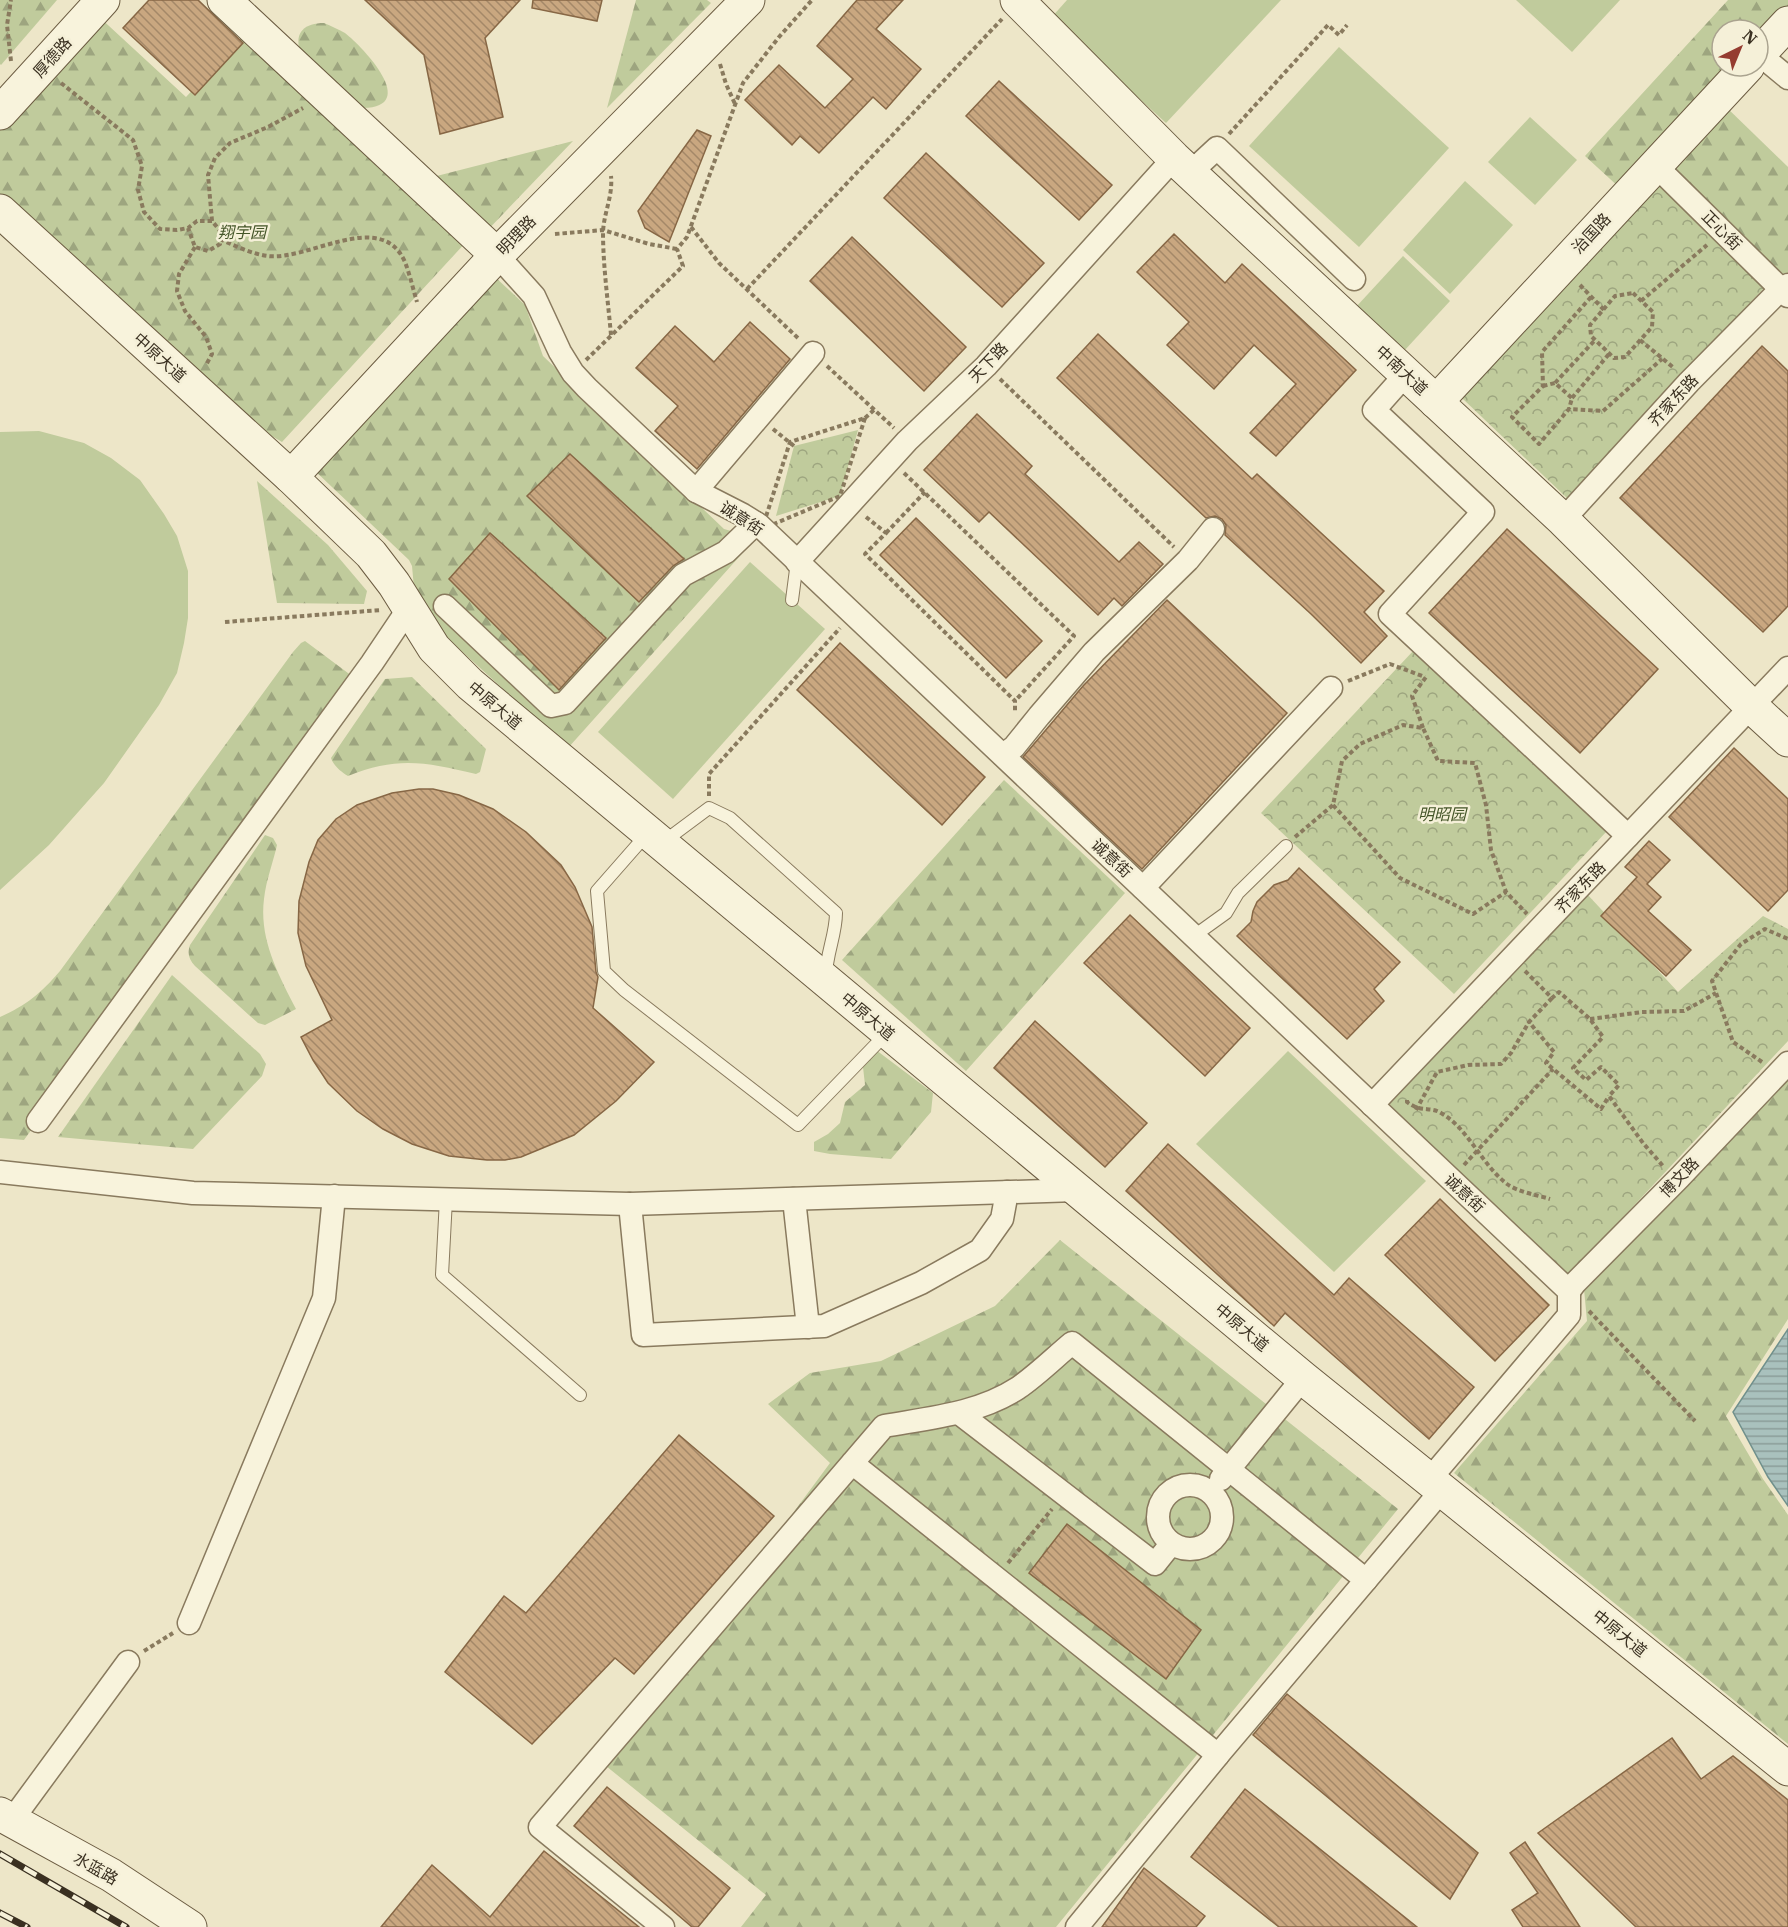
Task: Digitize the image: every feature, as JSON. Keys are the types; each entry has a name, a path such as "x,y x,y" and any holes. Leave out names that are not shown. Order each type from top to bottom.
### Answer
{"main road":[{"name":"厚德路","path":"0,113 26,67 104,0"},
{"path":"224,0 325,95 505,246"},
{"name":"明理路","path":"291,477 505,246 748,0"},
{"name":"中南大道","path":"1024,2 1182,166 1563,520 1788,740"},
{"name":"治国路","path":"1770,42 1788,23"},
{"name":"治国路","path":"1436,402 1736,78"},
{"name":"中原大道","path":"0,211 291,477 371,554 390,577 434,648 463,678 1303,1378 1788,1768"},
{"name":"水蓝路","path":"6,1817 111,1875 190,1927"}],"street":[{"path":"1770,67 1788,78"},
{"name":"天下路","path":"797,562 845,500 891,460 907,441 986,366 1182,166 1217,148"},
{"path":"1217,148 1354,279"},
{"name":"正心街","path":"1655,165 1786,290"},
{"name":"诚意街","path":"505,246 534,296 560,352 573,373 587,388 696,490 759,526 852,614 1008,751 1143,888 1569,1291"},
{"name":"齐家东路","path":"1563,520 1689,382 1786,290"},
{"path":"696,490 813,353"},
{"path":"1406,374 1374,410 1483,512 1390,614 1432,668 1628,836"},
{"path":"445,606 551,706 565,702 683,575 726,552 759,526"},
{"path":"1008,751 1094,652 1188,560 1213,529"},
{"path":"38,1121 372,663 409,608"},
{"name":"齐家东路","path":"1372,1105 1788,668"},
{"path":"1143,888 1331,688"},
{"name":"博文路","path":"1569,1291 1783,1068"},
{"path":"0,1172 193,1193 630,1204 1077,1190"},
{"path":"630,1204 644,1335 824,1326 921,1283 980,1250 1002,1219 1007,1192"},
{"path":"189,1623 324,1298 334,1197"},
{"path":"794,1199 808,1327"},
{"path":"1077,1927 1366,1580 1435,1485 1569,1316 1569,1291"},
{"path":"663,1927 540,1827 884,1426 959,1413 990,1402 1016,1388 1072,1343 1366,1580"},
{"path":"1210,1492 1303,1378"},
{"path":"959,1413 1155,1564 1171,1544"},
{"path":"852,1463 1218,1755"},
{"path":"1191,1485 1210,1492 1217,1500 1222,1520 1215,1538 1196,1549 1185,1549 1171,1544 1160,1530 1158,1519 1163,1499 1171,1491 1191,1485"},
{"path":"6,1817 128,1662"}],"lane":[{"path":"792,600 797,562"},
{"path":"826,982 826,964 836,929 836,913 730,818 709,808 654,838 597,891 604,971 624,990 798,1125 888,1032"},
{"path":"1194,936 1226,912 1238,893 1286,846"},
{"path":"446,1199 442,1275 580,1395"}],"path":[{"path":"11,0 7,25 26,67 133,140 142,166 138,190 144,212 160,229 188,228 197,221 212,221"},
{"path":"677,249 687,237 744,83 811,0"},
{"path":"747,290 1024,2"},
{"path":"1217,148 1328,25 1339,35 1347,25"},
{"path":"195,247 208,251 220,244 221,232 212,221 208,175 215,158 230,143 268,127 325,95"},
{"path":"599,150 611,171 612,190 603,230 611,336"},
{"path":"691,226 719,263 907,441"},
{"path":"188,228 195,247"},
{"path":"505,246 603,230 649,244 677,249"},
{"path":"1641,301 1724,231"},
{"path":"220,239 268,256 304,252 349,239 377,238 391,245 404,260 426,331"},
{"path":"195,247 179,274 177,291 185,311 206,337 212,354 206,364 199,393"},
{"path":"573,373 683,266 677,249"},
{"path":"1561,266 1604,310"},
{"path":"1633,293 1641,301 1653,312 1652,327 1625,357 1614,358 1591,336 1590,325 1615,296 1633,293"},
{"path":"1543,386 1542,352 1591,297"},
{"path":"1595,340 1555,383 1543,386 1512,417 1539,444 1569,410 1572,398 1610,354"},
{"path":"1640,340 1689,382"},
{"path":"1569,410 1603,411 1662,359"},
{"path":"986,366 1188,560"},
{"path":"1555,383 1572,398"},
{"path":"759,526 790,442 865,418 875,409"},
{"path":"845,500 865,418"},
{"path":"891,460 1074,636 1015,701 1008,751"},
{"path":"925,492 865,554 1015,701"},
{"path":"759,526 845,500"},
{"path":"845,500 885,533"},
{"path":"225,622 409,608"},
{"path":"709,808 709,774 852,614"},
{"path":"1331,688 1390,664 1432,668"},
{"path":"1432,668 1412,696 1423,728 1438,761 1475,763 1486,805 1491,850 1506,892 1541,928"},
{"path":"1286,846 1333,805 1342,761 1360,744 1402,725 1423,728"},
{"path":"1333,805 1400,878 1473,914 1506,892"},
{"path":"1783,1068 1733,1042 1712,981 1741,944 1765,929 1788,939"},
{"path":"1512,958 1552,998"},
{"path":"1407,1138 1416,1109 1437,1072 1468,1065 1501,1064 1511,1053 1529,1022 1559,992 1590,1018 1603,1037 1573,1068 1586,1080 1601,1067 1619,1085 1601,1109 1546,1063 1554,1052 1529,1022"},
{"path":"1590,1018 1642,1012 1684,1011 1716,993"},
{"path":"1409,1066 1407,1102 1416,1109 1439,1111 1458,1126 1476,1151 1508,1185 1550,1199"},
{"path":"1451,1180 1553,1069"},
{"path":"1609,1096 1643,1143 1676,1181"},
{"path":"1569,1291 1695,1420"},
{"path":"996,1578 1064,1494"},
{"path":"128,1662 189,1623"}],"green space":[{"path":"0,0 57,0 1,65 0,64"},
{"path":"636,0 707,0 711,3 607,108"},
{"path":"1067,0 1281,0 1166,123 1051,18"},
{"path":"1516,0 1620,0 1572,52"},
{"path":"1728,0 1788,0 1788,11 1770,30 1770,18 1712,18"},
{"name":"翔宇园","path":"96,14 186,97 244,35 467,241 282,442 199,393 0,205 0,118"},
{"path":"1710,20 1710,78 1725,78 1621,189 1585,156"},
{"path":"317,23 324,23 345,33 374,63 387,88 387,98 379,105 363,108 300,51 299,39 303,30"},
{"path":"1339,47 1449,148 1359,247 1249,146"},
{"path":"1722,103 1788,167 1788,278 1663,165"},
{"path":"1530,117 1577,160 1535,205 1488,162"},
{"path":"573,141 482,236 421,180"},
{"path":"1641,167 1766,286 1568,499 1443,380"},
{"path":"1465,181 1513,225 1450,294 1403,250"},
{"path":"1403,256 1450,301 1404,351 1356,307"},
{"path":"493,275 525,305 543,356 724,529 756,538 568,748 434,626 414,588 412,566 409,560 313,469"},
{"path":"858,430 840,496 776,516 794,446"},
{"path":"39,431 84,443 111,458 140,480 177,536 188,571 188,618 177,673 159,705 104,783 49,845 0,890 0,432"},
{"path":"257,481 328,545 367,591 364,604 277,603"},
{"path":"750,562 825,629 673,799 598,732"},
{"name":"明昭园","path":"1429,634 1622,815 1454,994 1261,813"},
{"path":"305,641 356,679 24,1140 0,1138 0,1017 33,998 60,971 293,652"},
{"path":"412,677 486,749 480,772 476,774 442,766 397,763 348,776 335,766 331,758 385,679"},
{"path":"1004,780 1125,893 966,1071 842,960"},
{"path":"265,835 273,838 277,845 265,892 264,928 271,956 296,1009 265,1025 258,1023 195,966 190,959 189,951 190,945"},
{"path":"1587,894 1678,992 1763,916 1788,929 1788,1041 1568,1276 1385,1105"},
{"path":"172,975 260,1054 266,1064 262,1076 193,1149 58,1137"},
{"path":"876,1050 933,1093 931,1112 891,1159 814,1151 814,1142 828,1134 840,1123 845,1102 865,1085 863,1067"},
{"path":"1288,1051 1426,1181 1334,1272 1196,1144"},
{"path":"1788,1074 1788,1319 1726,1416 1763,1479 1788,1515 1788,1744 1454,1473 1587,1321 1584,1289"},
{"path":"1060,1240 1398,1509 1056,1927 741,1927 766,1895 606,1766 830,1463 768,1404 810,1373 881,1361 995,1306"}],"water":[{"path":"1788,1329 1788,1506 1768,1477 1733,1412"}],"building":[{"path":"149,0 198,0 243,43 195,95 123,28"},
{"path":"365,0 520,0 485,38 503,117 440,134 424,55"},
{"path":"533,0 602,0 597,21 532,8"},
{"path":"857,0 903,0 876,29 921,69 886,109 873,97 819,153 800,136 792,145 745,100 779,65 825,108 853,79 817,46"},
{"path":"999,81 1112,185 1079,220 966,116"},
{"path":"697,130 711,136 669,242 645,228 638,211"},
{"path":"926,153 1044,263 1002,307 884,198"},
{"path":"1174,234 1225,283 1242,264 1356,370 1276,456 1250,433 1296,384 1254,345 1214,389 1167,345 1189,322 1137,272"},
{"path":"852,237 966,347 924,391 810,281"},
{"path":"750,322 790,359 697,469 655,431 678,406 636,368 675,326 714,362"},
{"path":"1098,334 1252,479 1257,474 1384,591 1364,612 1387,636 1361,663 1225,535 1226,525 1222,519 1215,516 1206,518 1057,378"},
{"path":"1762,346 1788,371 1788,606 1763,632 1620,498"},
{"path":"977,414 1032,466 1025,474 1119,562 1139,542 1163,564 1122,606 1114,598 1098,615 989,512 979,522 924,470"},
{"path":"570,454 684,559 673,566 639,602 527,496"},
{"path":"916,518 1042,641 1006,678 880,555"},
{"path":"1507,529 1658,669 1580,753 1429,613"},
{"path":"490,533 606,638 559,690 449,579"},
{"path":"1167,600 1287,713 1142,869 1023,757 1083,686"},
{"path":"840,643 985,777 942,825 797,690"},
{"path":"1734,748 1788,799 1788,890 1768,911 1669,817"},
{"path":"433,789 459,795 493,809 526,832 561,865 575,887 592,927 598,977 593,1008 654,1062 616,1101 574,1135 521,1157 487,1160 449,1156 412,1144 383,1129 357,1111 328,1083 301,1037 332,1020 306,966 298,933 299,901 309,862 318,840 336,819 357,805 392,793"},
{"path":"1649,841 1670,860 1647,884 1661,897 1648,911 1691,950 1666,976 1601,916 1637,877 1625,867"},
{"path":"1299,868 1400,962 1374,989 1384,1001 1347,1039 1237,936 1251,922 1257,902 1274,885 1288,880"},
{"path":"1130,915 1250,1028 1205,1076 1084,963"},
{"path":"1035,1021 1147,1123 1105,1167 994,1068"},
{"path":"1168,1144 1334,1295 1349,1278 1474,1387 1429,1439 1285,1313 1274,1326 1126,1191"},
{"path":"1440,1199 1549,1305 1495,1361 1385,1255"},
{"path":"679,1435 774,1516 634,1674 615,1658 532,1744 445,1672 504,1596 526,1613"},
{"path":"1067,1524 1201,1630 1166,1679 1029,1573"},
{"path":"1287,1694 1478,1853 1450,1899 1253,1735"},
{"path":"1672,1738 1701,1779 1733,1756 1788,1800 1788,1927 1636,1927 1538,1833"},
{"path":"607,1787 730,1888 698,1927 692,1927 574,1826"},
{"path":"1245,1789 1417,1927 1279,1927 1191,1857"},
{"path":"1525,1842 1580,1927 1523,1927 1512,1910 1538,1893 1510,1853"},
{"path":"544,1851 639,1927 381,1927 432,1865 490,1917"},
{"path":"1144,1868 1205,1916 1196,1927 1102,1927"}],"railway":[{"path":"0,1854 126,1927"},
{"path":"0,1913 27,1927"}]}
